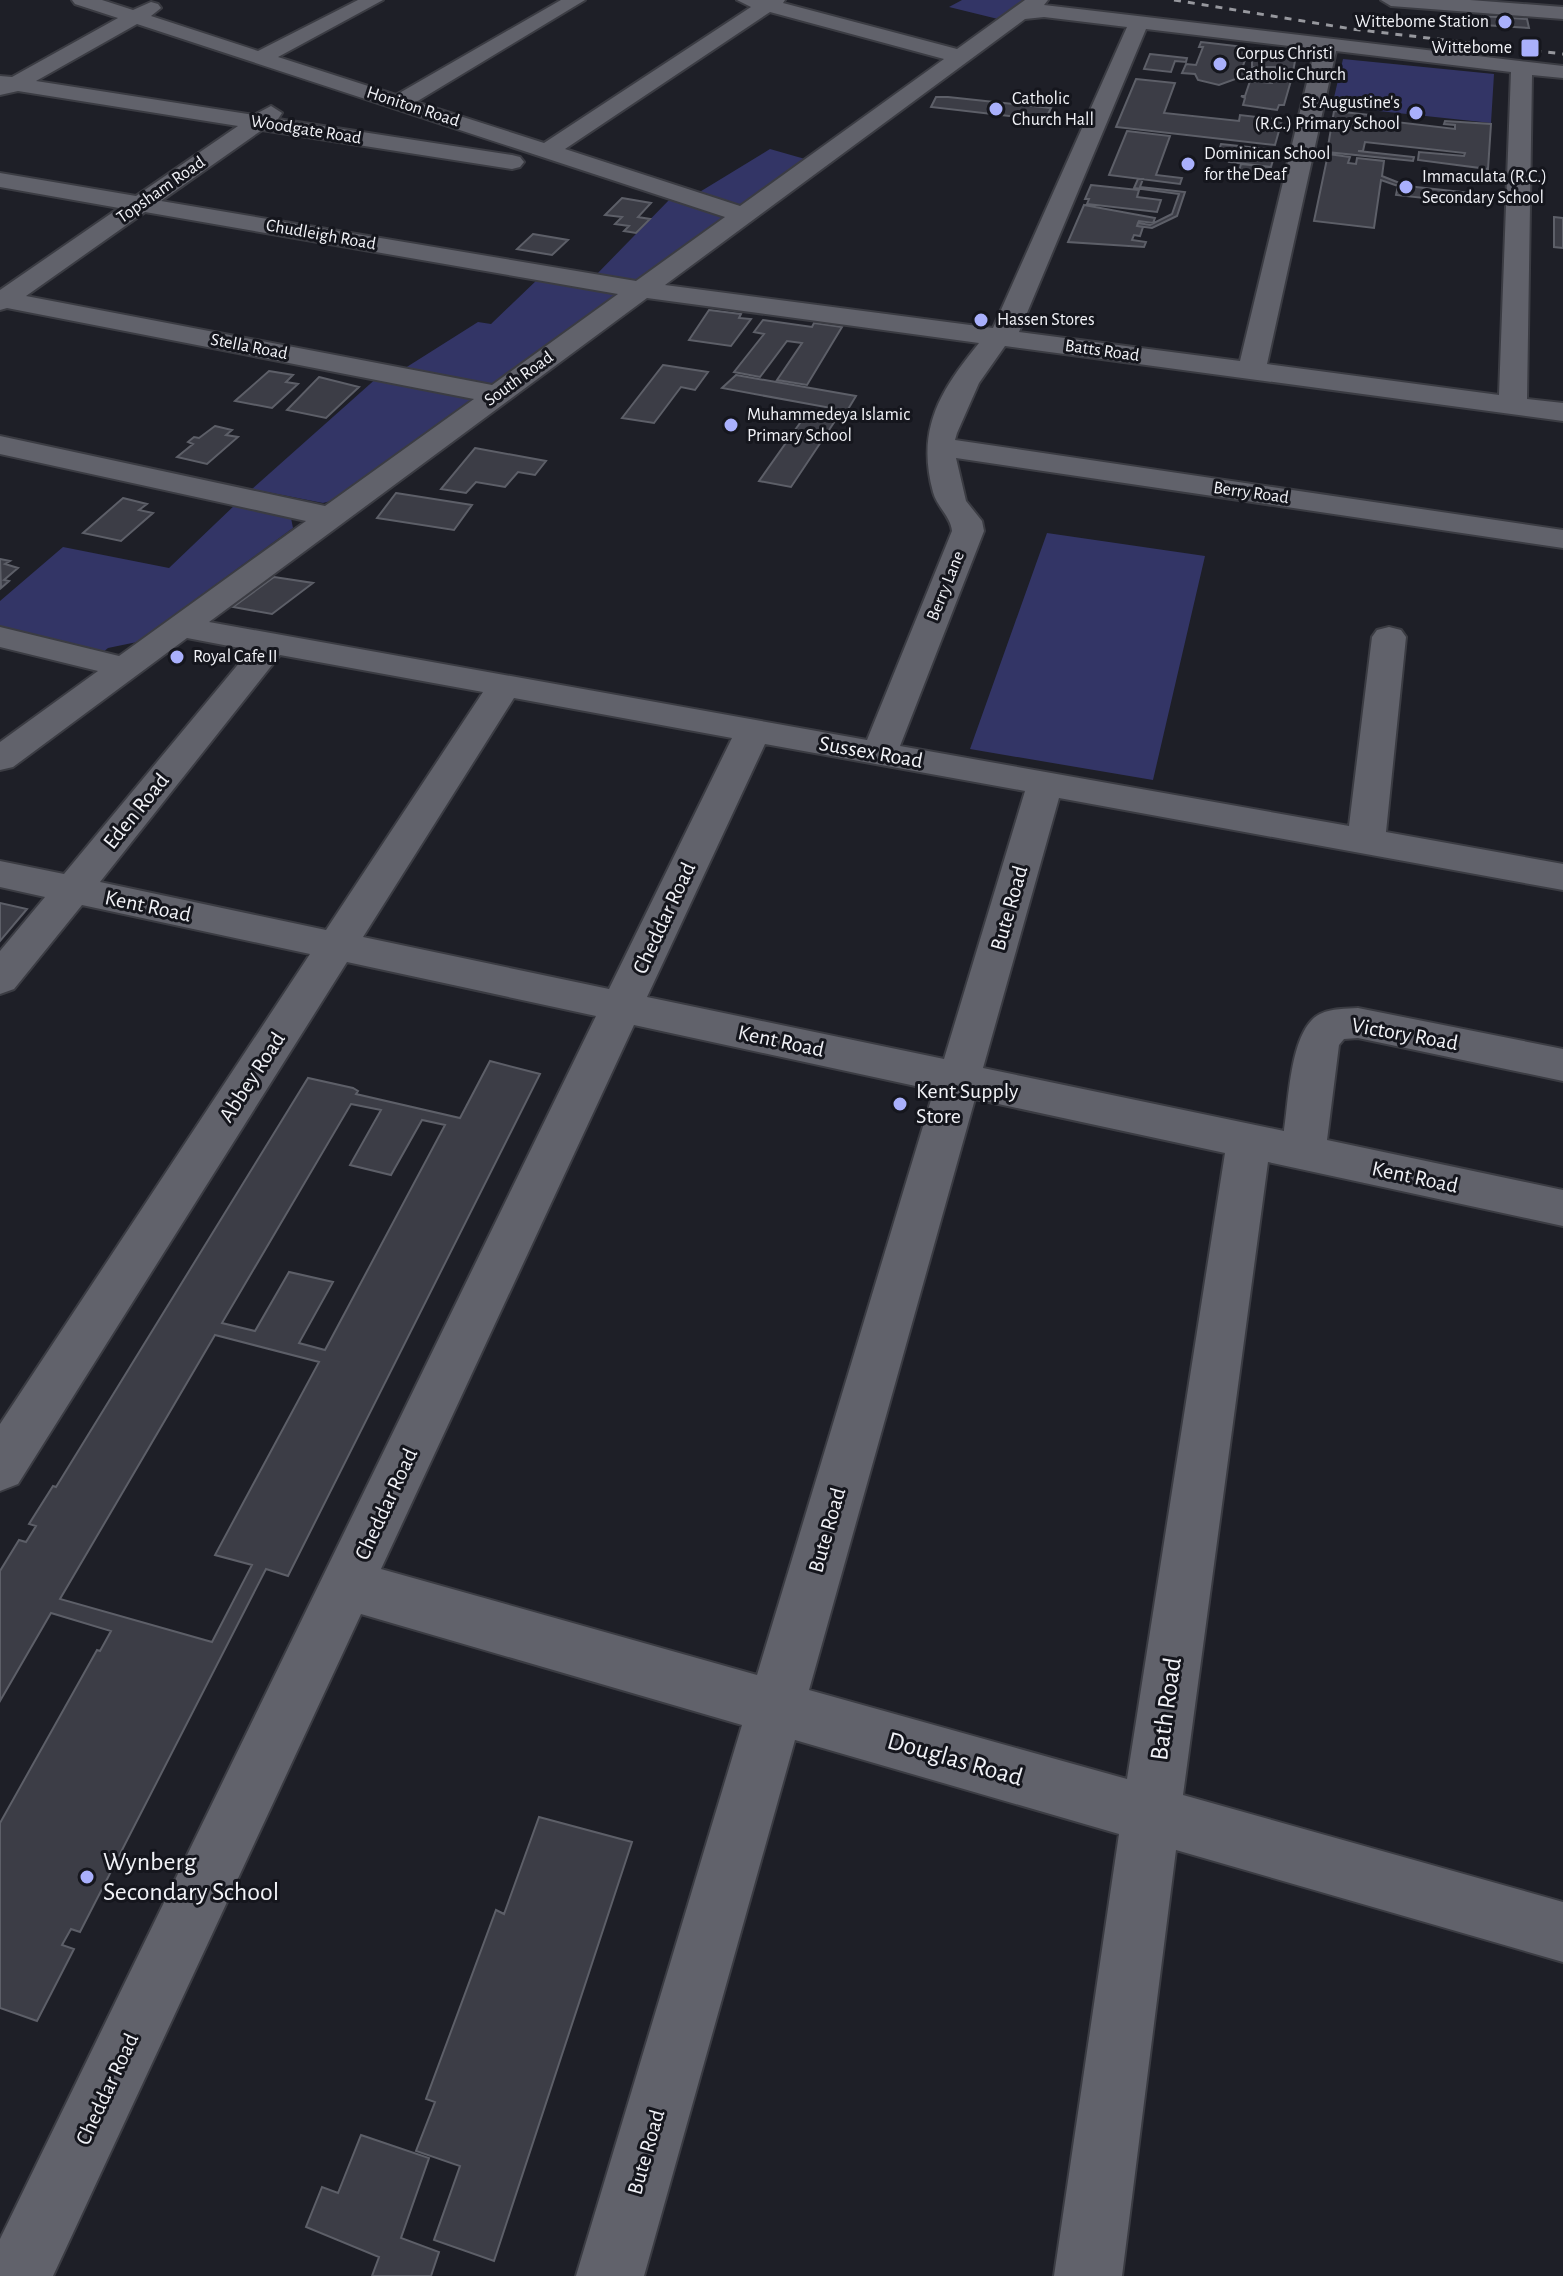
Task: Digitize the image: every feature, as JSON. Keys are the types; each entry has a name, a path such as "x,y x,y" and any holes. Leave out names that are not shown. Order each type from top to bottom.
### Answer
{"street":[{"name":"Honiton Road","path":"82,0 743,215"},
{"path":"5,86 168,0"},
{"path":"260,58 373,0"},
{"path":"398,103 575,0"},
{"path":"1060,0 1094,17"},
{"path":"1391,0 1563,13"},
{"path":"547,151 763,2 961,57"},
{"path":"1030,7 1563,72"},
{"name":"South Road","path":"0,759 1030,7"},
{"name":"Berry Lane","path":"879,754 968,531 966,520 952,505 940,447 950,413 989,346 1007,330 1139,22"},
{"path":"1252,370 1327,44"},
{"path":"1513,405 1522,67"},
{"name":"Topsham Road","path":"1,300 323,78"},
{"name":"Woodgate Road","path":"5,86 259,122 592,175 613,173"},
{"name":"Chudleigh Road","path":"0,180 642,290"},
{"name":"Batts Road","path":"642,290 1563,412"},
{"name":"Stella Road","path":"1,300 498,395"},
{"path":"0,445 332,517"},
{"name":"Berry Road","path":"940,447 1563,539"},
{"name":"Sussex Road","path":"180,627 1563,877"},
{"path":"0,637 124,667"},
{"path":"1366,842 1389,637"},
{"name":"Eden Road","path":"0,979 272,644"},
{"name":"Abbey Road","path":"0,1468 504,686"},
{"name":"Cheddar Road","path":"18,2276 753,731"},
{"name":"Bute Road","path":"610,2276 1045,784"},
{"name":"Kent Road","path":"0,874 1563,1208"},
{"name":"Victory Road","path":"1303,1153 1319,1040 1333,1025 1358,1023 1563,1065"},
{"name":"Bath Road","path":"1088,2276 1151,1815 1249,1142"},
{"name":"Douglas Road","path":"347,1585 1563,1932"}],"shaded area":[{"path":"962,0 1026,0 1002,20 949,7"},
{"path":"1343,59 1494,74 1491,123 1332,106"},
{"path":"770,149 805,159 739,206 698,193"},
{"path":"670,199 724,217 634,282 594,277"},
{"path":"539,278 618,294 493,385 402,370 478,322 491,324"},
{"path":"379,376 468,396 471,401 335,500 323,503 252,489"},
{"path":"237,503 296,516 291,518 293,528 137,642 108,648 102,653 0,628 0,601 63,547 169,568"},
{"path":"1047,533 1205,556 1153,780 970,749"}],"building":[{"name":"Wittebome Station","path":"1482,16 1527,19 1529,28 1483,25"},
{"name":"Corpus Christi Catholic Church","path":"1201,42 1245,47 1244,51 1248,51 1242,69 1251,70 1248,79 1238,78 1219,85 1198,80 1195,74 1182,73 1186,64 1196,65 1203,47 1199,47"},
{"path":"1248,51 1296,56 1292,77 1278,76 1275,67 1252,67 1252,60 1246,59"},
{"path":"1150,54 1187,58 1186,62 1175,61 1171,72 1144,69"},
{"path":"1274,76 1292,77 1284,105 1279,105 1277,110 1243,105 1245,98 1241,96 1245,96 1250,81 1272,83"},
{"path":"1136,79 1175,83 1164,113 1239,121 1240,115 1282,120 1275,145 1116,127"},
{"name":"Catholic Church Hall","path":"936,97 1051,108 1045,120 931,107"},
{"path":"1334,111 1371,115 1370,119 1455,129 1455,125 1444,124 1445,121 1491,124 1488,169 1418,160 1419,152 1464,156 1465,153 1365,142 1363,151 1358,151 1414,157 1413,161 1327,152"},
{"path":"1127,131 1170,136 1156,175 1182,178 1180,184 1109,175"},
{"path":"1221,144 1276,150 1271,167 1229,162 1230,159 1217,157"},
{"path":"1328,154 1350,157 1348,163 1356,164 1357,158 1384,161 1382,176 1407,186 1488,195 1487,205 1396,195 1398,186 1381,180 1374,228 1314,221"},
{"path":"1241,164 1269,167 1267,174 1239,171"},
{"path":"1138,179 1143,179 1140,187 1185,192 1177,216 1152,228 1137,226 1138,223 1150,225 1172,214 1179,194 1134,188"},
{"path":"1091,185 1139,190 1137,197 1161,200 1157,212 1087,204 1089,199 1085,199"},
{"path":"622,198 651,203 638,217 650,219 636,233 624,231 629,226 615,224 622,217 605,215"},
{"path":"1084,205 1155,218 1153,223 1139,221 1137,226 1143,227 1140,236 1134,235 1132,240 1146,242 1144,247 1068,242"},
{"path":"1554,217 1563,218 1563,248 1554,247"},
{"path":"533,234 568,240 552,255 517,249"},
{"path":"709,310 741,314 739,318 751,319 731,346 689,340"},
{"path":"763,320 812,327 814,323 842,327 807,385 777,380 802,343 787,341 760,377 734,372 764,334 754,332"},
{"path":"663,365 708,372 695,390 681,387 654,423 622,418"},
{"path":"269,371 293,375 286,382 298,384 272,408 235,401"},
{"path":"736,375 856,396 847,411 722,388"},
{"path":"319,377 359,387 326,418 287,410"},
{"path":"807,413 837,418 791,487 759,481"},
{"path":"215,426 232,430 226,435 238,437 207,464 177,457 193,444 188,442 194,437 199,438"},
{"path":"475,448 546,461 535,475 518,472 505,487 476,482 466,493 441,489"},
{"path":"396,493 472,505 454,530 377,518"},
{"path":"123,498 147,504 139,510 153,513 121,541 83,533"},
{"path":"0,559 10,561 5,564 18,568 4,580 9,581 1,588"},
{"path":"274,577 313,583 272,614 233,607"},
{"path":"0,903 27,909 0,941"},
{"path":"490,1061 540,1074 288,1576 266,1569 80,1932 71,1929 62,1945 74,1949 37,2021 0,2008 0,1823 97,1650 100,1651 111,1631 51,1613 0,1701 0,1571 19,1540 26,1542 36,1526 29,1524 53,1486 56,1487 308,1078 353,1088 358,1091 356,1094 460,1118","holes":["351,1104 381,1110 350,1165 391,1175 422,1120 445,1125 325,1350 299,1343 333,1282 289,1272 255,1331 222,1323","215,1335 319,1362 215,1555 252,1565 212,1642 60,1599"]},
{"path":"539,1817 632,1842 494,2261 434,2240 460,2166 416,2151 435,2102 426,2099 496,1910 504,1914"},
{"path":"361,2135 429,2158 401,2238 439,2252 431,2276 372,2276 379,2257 306,2227 322,2187 338,2193"}],"railway":[{"path":"1174,0 1352,29 1563,54"}],"place":[{"name":"Wittebome Station","path":"1505,22"},
{"name":"Wittebome","path":"1530,48"},
{"name":"Corpus Christi Catholic Church","path":"1220,64"},
{"name":"Catholic Church Hall","path":"996,109"},
{"name":"St Augustine's (R.C.) Primary School","path":"1416,113"},
{"name":"Dominican School for the Deaf","path":"1188,164"},
{"name":"Immaculata (R.C.) Secondary School","path":"1406,187"},
{"name":"Hassen Stores","path":"981,320"},
{"name":"Muhammedeya Islamic Primary School","path":"731,425"},
{"name":"Royal Cafe II","path":"177,657"},
{"name":"Kent Supply Store","path":"900,1104"},
{"name":"Wynberg Secondary School","path":"87,1877"}]}
